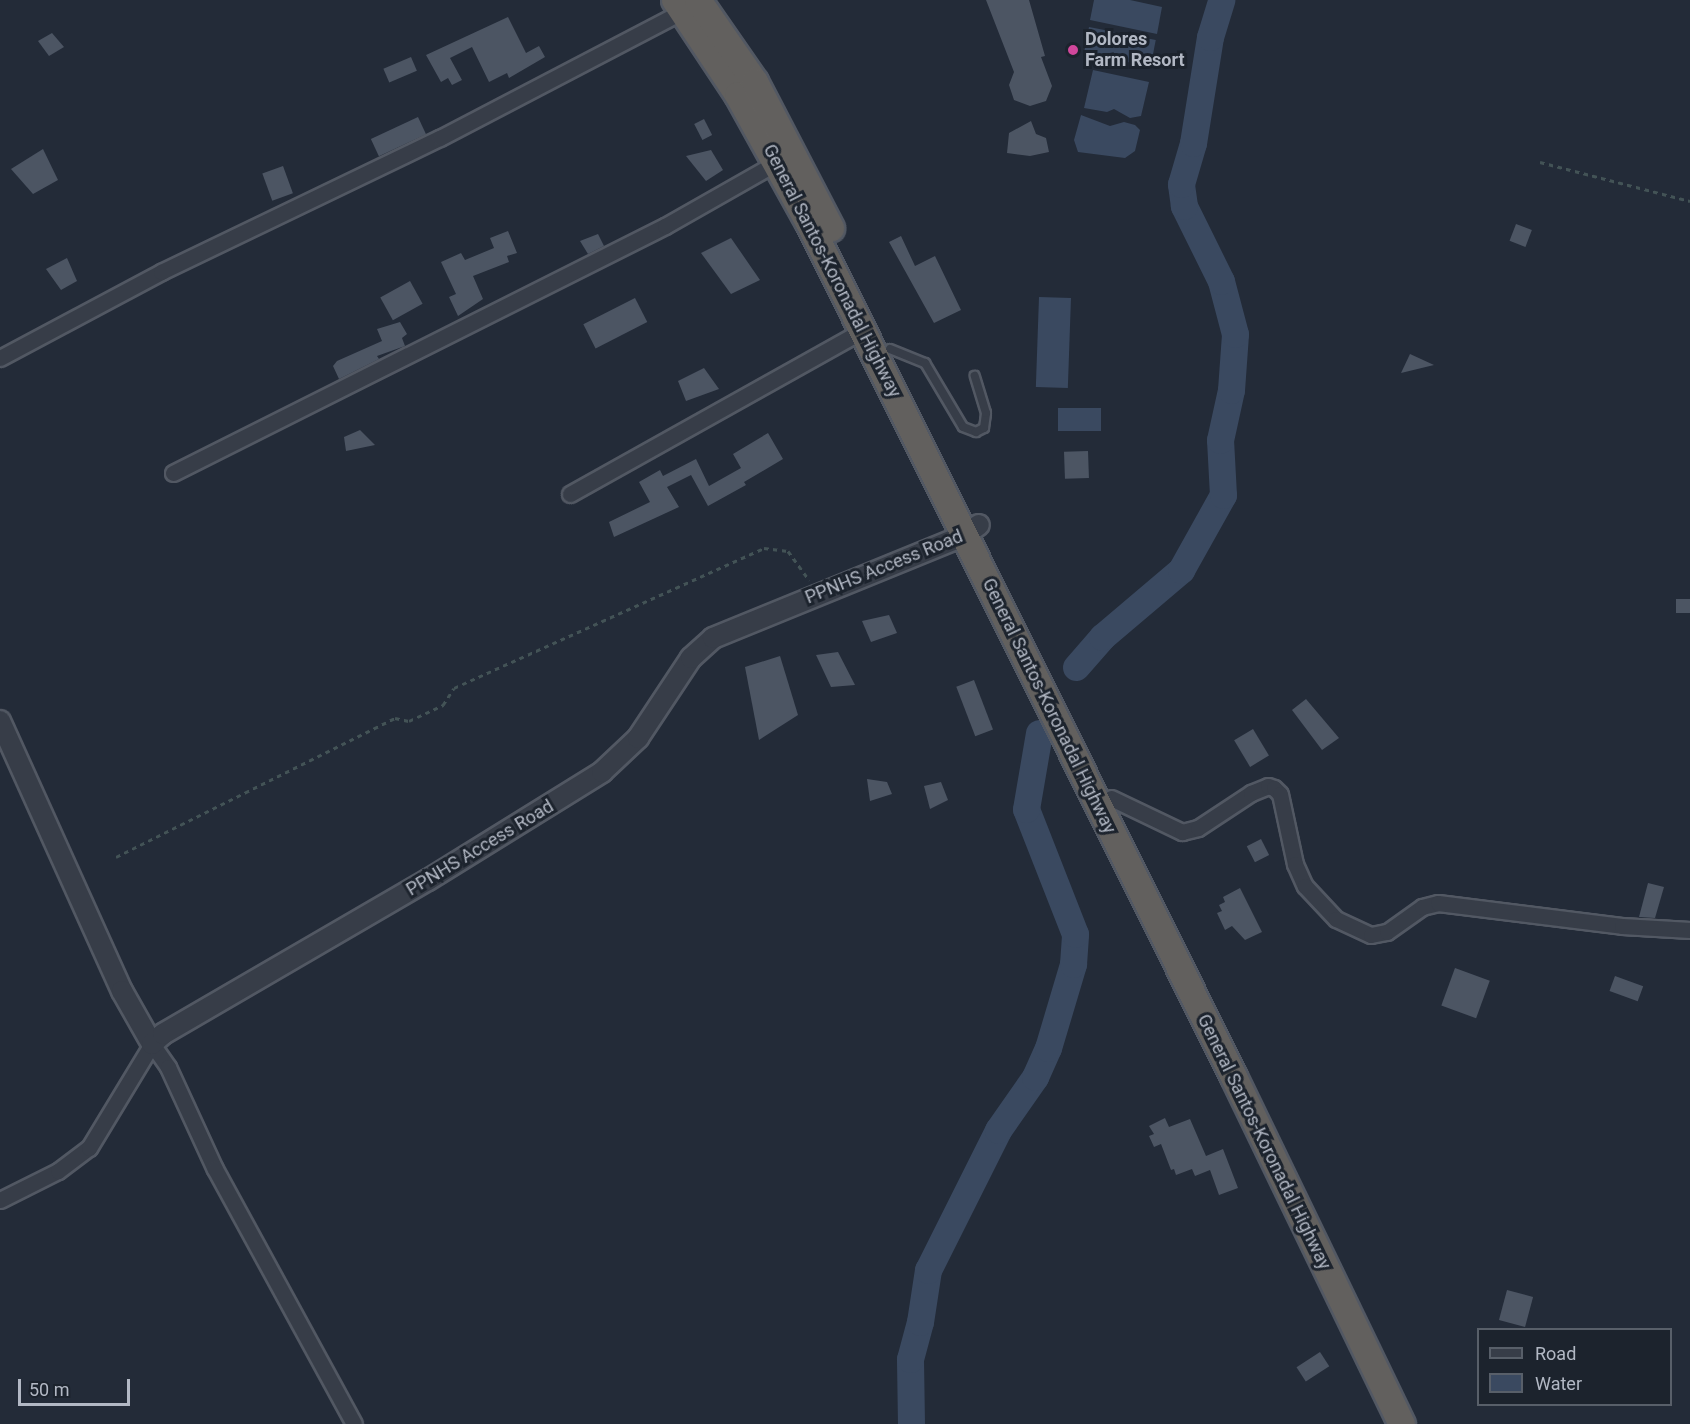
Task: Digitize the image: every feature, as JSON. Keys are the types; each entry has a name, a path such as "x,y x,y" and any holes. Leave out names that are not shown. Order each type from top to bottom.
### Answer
{"highway":[{"name":"General Santos-Koronadal Highway","path":"685,4 786,157 890,350 972,530 1402,1424"},
{"name":"General Santos-Koronadal Highway","path":"786,157 863,330 972,530 1110,798 1418,1424"}],"street":[{"path":"0,358 161,272 440,138 685,4"},
{"path":"173,473 665,226 786,157"},
{"path":"570,494 863,330"},
{"name":"PPNHS Access Road","path":"0,1200 58,1171 88,1148 152,1044 163,1034 428,880 589,780 638,738 700,648 737,627 972,530"},
{"path":"0,721 126,1000 168,1067 215,1169 354,1424"},
{"path":"1110,798 1182,832 1198,828 1261,788 1274,789 1280,794 1295,864 1305,886 1336,919 1371,935 1387,932 1422,907 1438,903 1622,926 1690,930"}],"lane":[{"path":"890,350 925,363 963,427 976,432 984,428 987,416 975,376"}],"path":[{"path":"1540,162 1690,201"},
{"path":"116,857 395,718 409,721 443,705 454,688 764,548 788,551 819,593"}],"water":[{"path":"1094,0 1130,0 1162,7 1157,34 1090,20"},
{"path":"1089,27 1156,40 1151,66 1084,54"},
{"path":"1093,70 1149,82 1141,116 1130,118 1114,109 1107,112 1084,108"},
{"path":"1081,115 1110,126 1124,122 1135,125 1140,130 1135,151 1125,158 1078,152 1074,140"},
{"path":"1039,297 1071,298 1068,388 1036,387"},
{"path":"1058,408 1101,408 1101,431 1058,431"}],"building":[{"path":"986,0 1029,0 1045,56 1041,57 1052,86 1046,101 1030,106 1014,100 1009,85 1014,72"},
{"path":"508,17 526,53 539,46 545,57 509,78 507,73 489,82 472,47 450,58 462,80 452,85 448,78 441,82 426,55"},
{"path":"52,33 64,47 49,56 38,41"},
{"path":"411,57 417,71 389,83 383,69"},
{"path":"418,117 426,134 379,156 371,139"},
{"path":"704,119 712,135 702,140 694,124"},
{"path":"1031,121 1036,134 1046,138 1049,152 1030,156 1007,153 1009,133"},
{"path":"43,149 58,180 33,194 11,169"},
{"path":"711,150 723,170 706,181 686,156"},
{"path":"283,166 293,193 272,201 262,174"},
{"path":"1516,224 1532,230 1525,247 1510,241"},
{"path":"508,231 517,253 507,256 509,262 473,276 483,299 458,316 449,297 456,294 441,262 461,253 465,260 494,248 490,238"},
{"path":"598,234 604,246 588,254 580,241"},
{"path":"901,236 915,266 935,256 961,310 934,323 889,242"},
{"path":"731,238 760,280 731,294 701,253"},
{"path":"67,258 77,281 61,290 46,269"},
{"path":"410,281 423,304 393,320 380,297"},
{"path":"635,298 647,322 596,348 583,324"},
{"path":"400,322 407,334 402,338 405,346 377,356 379,359 339,379 333,366 337,361 382,341 377,329"},
{"path":"1410,354 1434,365 1401,373"},
{"path":"704,368 719,389 686,401 678,381"},
{"path":"360,430 375,445 346,451 344,437"},
{"path":"768,433 783,459 744,482 746,485 708,506 691,475 667,487 679,507 614,537 609,522 650,502 639,482 660,470 663,476 696,459 709,486 741,468 733,454"},
{"path":"1088,451 1089,478 1065,479 1064,452"},
{"path":"1676,599 1690,599 1690,613 1676,613"},
{"path":"889,615 897,633 871,642 862,621"},
{"path":"838,652 855,685 831,687 816,655"},
{"path":"780,656 798,715 759,740 745,667"},
{"path":"974,680 993,729 975,736 956,687"},
{"path":"1306,699 1339,738 1322,750 1292,710"},
{"path":"1253,729 1269,756 1250,767 1234,740"},
{"path":"867,779 887,782 892,794 870,801"},
{"path":"941,782 948,800 930,809 924,786"},
{"path":"1261,839 1269,855 1255,862 1247,846"},
{"path":"1648,883 1664,887 1655,918 1639,917"},
{"path":"1240,888 1262,932 1245,940 1232,926 1225,930 1217,913 1222,911 1219,905 1225,902 1223,897"},
{"path":"1455,968 1490,981 1476,1018 1441,1006"},
{"path":"1615,976 1643,986 1638,1001 1610,991"},
{"path":"1165,1118 1169,1127 1190,1119 1206,1156 1223,1149 1238,1188 1219,1195 1210,1170 1195,1176 1192,1169 1176,1175 1174,1169 1171,1170 1161,1144 1154,1147 1149,1136 1154,1134 1149,1126"},
{"path":"1507,1290 1533,1297 1525,1327 1499,1320"},
{"path":"1320,1352 1329,1366 1306,1382 1297,1367"}],"waterway":[{"path":"1076,667 1102,637 1181,570 1223,495 1220,440 1231,390 1235,334 1221,281 1184,206 1181,184 1193,143 1210,37 1221,0"},
{"path":"911,1424 910,1359 920,1322 928,1270 998,1130 1035,1077 1048,1048 1073,964 1075,934 1026,809 1039,733"}],"place":[{"name":"Dolores Farm Resort","path":"1073,50"}]}
